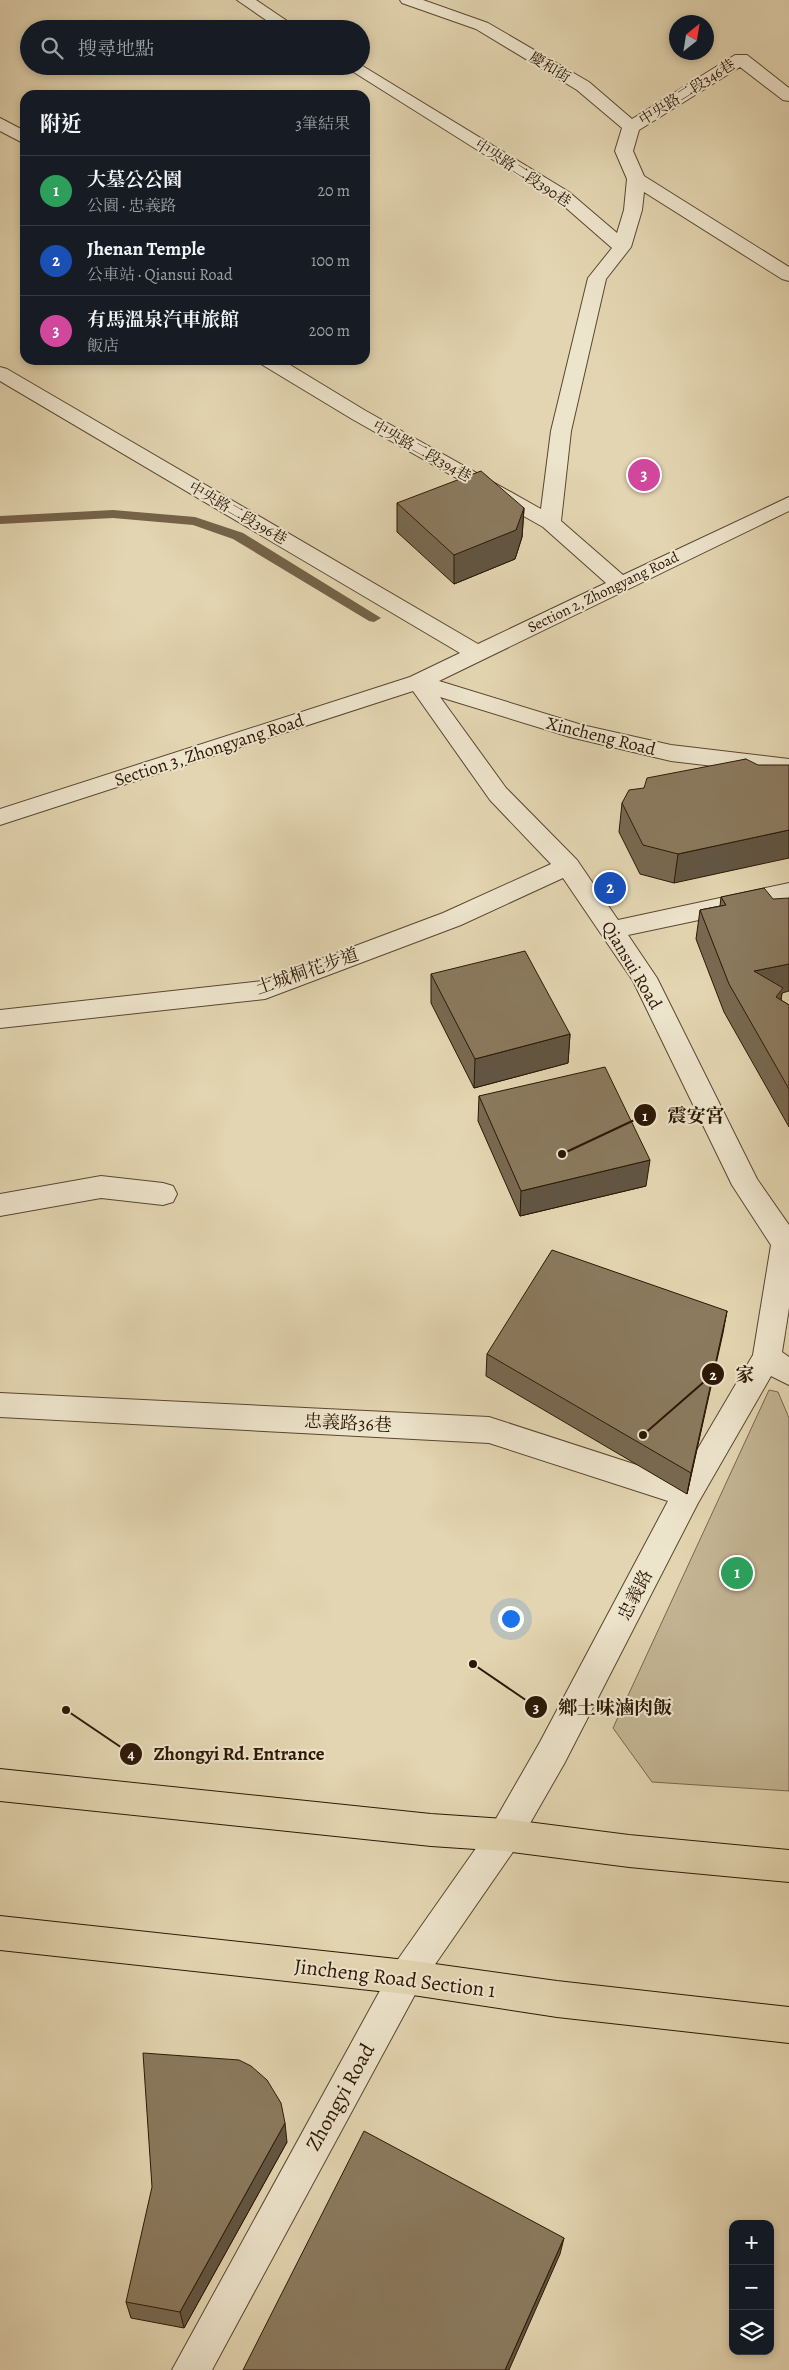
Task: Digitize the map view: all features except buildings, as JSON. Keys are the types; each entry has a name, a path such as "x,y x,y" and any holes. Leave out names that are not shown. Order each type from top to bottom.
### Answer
{"main road":[{"path":"0,1785 431,1830 505,1835 629,1851 789,1866"},
{"name":"Jincheng Road Section 1","path":"0,1933 406,1977 557,1999 789,2025"}],"street":[{"path":"245,0 277,20"},
{"name":"慶和街","path":"408,0 482,26 583,86 631,127"},
{"name":"中央路二段346巷","path":"631,127 741,58 789,96"},
{"name":"中央路二段390巷","path":"367,75 563,196 622,246"},
{"path":"0,123 20,136"},
{"path":"550,523 560,431 597,278 622,246 633,210 636,179 624,151 631,127"},
{"path":"636,179 789,275"},
{"name":"中央路二段394巷","path":"276,365 359,415 550,523 619,583"},
{"name":"中央路二段396巷","path":"0,373 476,653"},
{"name":"Section 2, Zhongyang Road","path":"418,682 619,583 789,503"},
{"name":"Xincheng Road","path":"418,682 578,732 662,751 789,767"},
{"name":"Section 3, Zhongyang Road","path":"0,817 418,682"},
{"name":"Qiansui Road","path":"418,682 498,794 568,866 644,978 746,1185 788,1243"},
{"name":"土城桐花步道","path":"0,1019 264,990 452,919 568,866"},
{"path":"612,930 789,892"},
{"path":"0,1205 101,1187 163,1194"},
{"name":"忠義路","path":"505,1835 552,1753 687,1494 778,1365 788,1243"},
{"name":"忠義路36巷","path":"0,1405 489,1430 687,1494"},
{"name":"Zhongyi Road","path":"191,2370 406,1977 505,1835"}],"shaded area":[{"path":"769,1390 778,1392 789,1418 789,1791 652,1782 613,1728"}],"waterway":[{"path":"0,520 113,514 195,521 238,536 374,618"}],"place":[{"name":"有馬溫泉汽車旅館","path":"644,475"},
{"name":"Jhenan Temple","path":"610,888"},
{"name":"震安宮","path":"562,1154"},
{"name":"家","path":"643,1435"},
{"name":"大墓公公園","path":"737,1573"},
{"name":"鄉土味滷肉飯","path":"473,1664"},
{"name":"Zhongyi Rd. Entrance","path":"66,1710"}]}
